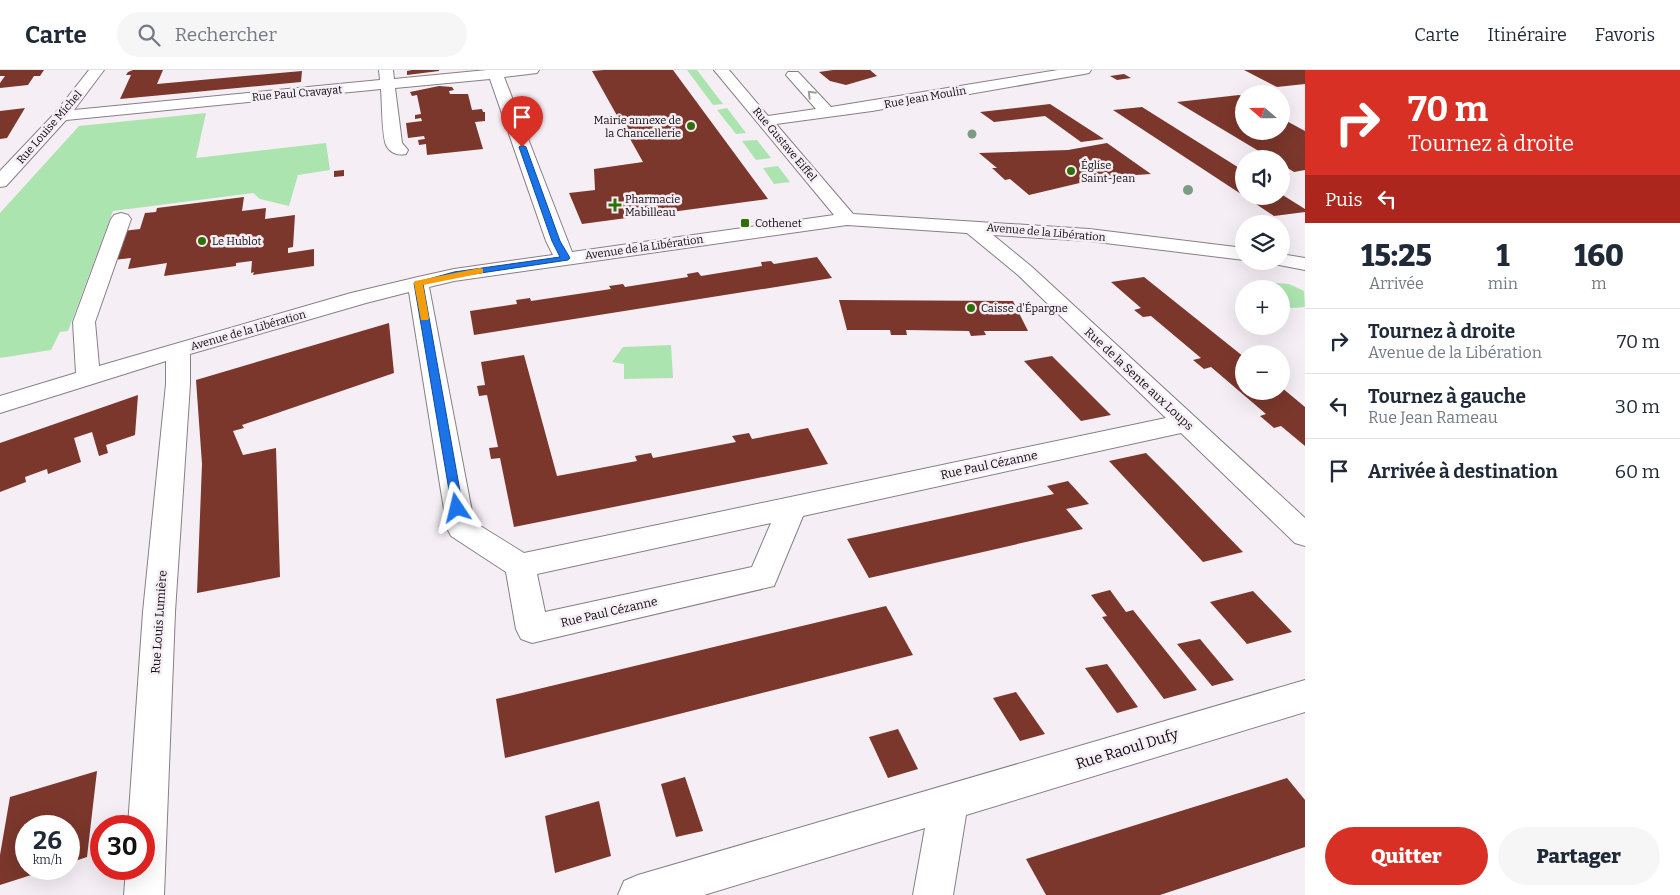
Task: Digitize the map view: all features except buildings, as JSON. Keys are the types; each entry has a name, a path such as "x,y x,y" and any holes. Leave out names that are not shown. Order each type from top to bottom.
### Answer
{"street":[{"name":"Rue Louise Michel","path":"0,182 61,116 97,70"},
{"name":"Rue Paul Cravayat","path":"61,116 387,77 532,70"},
{"name":"Rue Gustave Eiffel","path":"721,70 847,219"},
{"name":"Rue Jean Moulin","path":"765,121 828,113 1084,70"},
{"path":"494,72 556,241 565,258"},
{"path":"793,75 828,113"},
{"path":"387,77 394,144 400,150"},
{"path":"88,378 84,322 121,219"},
{"name":"Avenue de la Libération","path":"0,405 178,350 418,283 454,275 847,219 1089,235 1235,253"},
{"name":"Rue de la Sente aux Loups","path":"971,226 1025,270 1305,535"},
{"path":"1290,262 1305,264"},
{"path":"418,283 461,528 520,566"},
{"name":"Rue Louis Lumière","path":"144,895 159,612 178,384 178,350"},
{"name":"Rue Paul Cézanne","path":"792,507 763,577 532,629 520,566 792,507 1185,423"},
{"name":"Rue Raoul Dufy","path":"638,895 1305,696"},
{"path":"933,895 949,802"}],"green space":[{"path":"687,70 697,70 723,104 713,105"},
{"path":"727,108 746,133 736,134 717,110"},
{"path":"206,113 196,158 326,143 330,170 298,175 289,206 260,199 253,193 113,211 68,331 60,332 51,350 0,358 0,213 79,126"},
{"path":"757,140 771,158 756,160 742,141"},
{"path":"778,166 790,182 774,184 763,168"},
{"path":"1290,284 1304,291 1305,307 1291,308"},
{"path":"671,345 673,378 624,379 624,364 612,362 623,347"}],"slow traffic":[{"path":"424,318 418,283 480,271"}],"place":[{"name":"Mairie annexe de la Chancellerie","path":"691,126"},
{"name":"Église Saint-Jean","path":"1071,171"},
{"name":"Pharmacie Mabilleau","path":"615,205"},
{"name":"Cothenet","path":"745,223"},
{"name":"Le Hublot","path":"202,241"},
{"name":"Caisse d'Épargne","path":"971,308"}],"route":[{"path":"457,508 418,283 454,275 565,258 556,241 522,147"}]}
